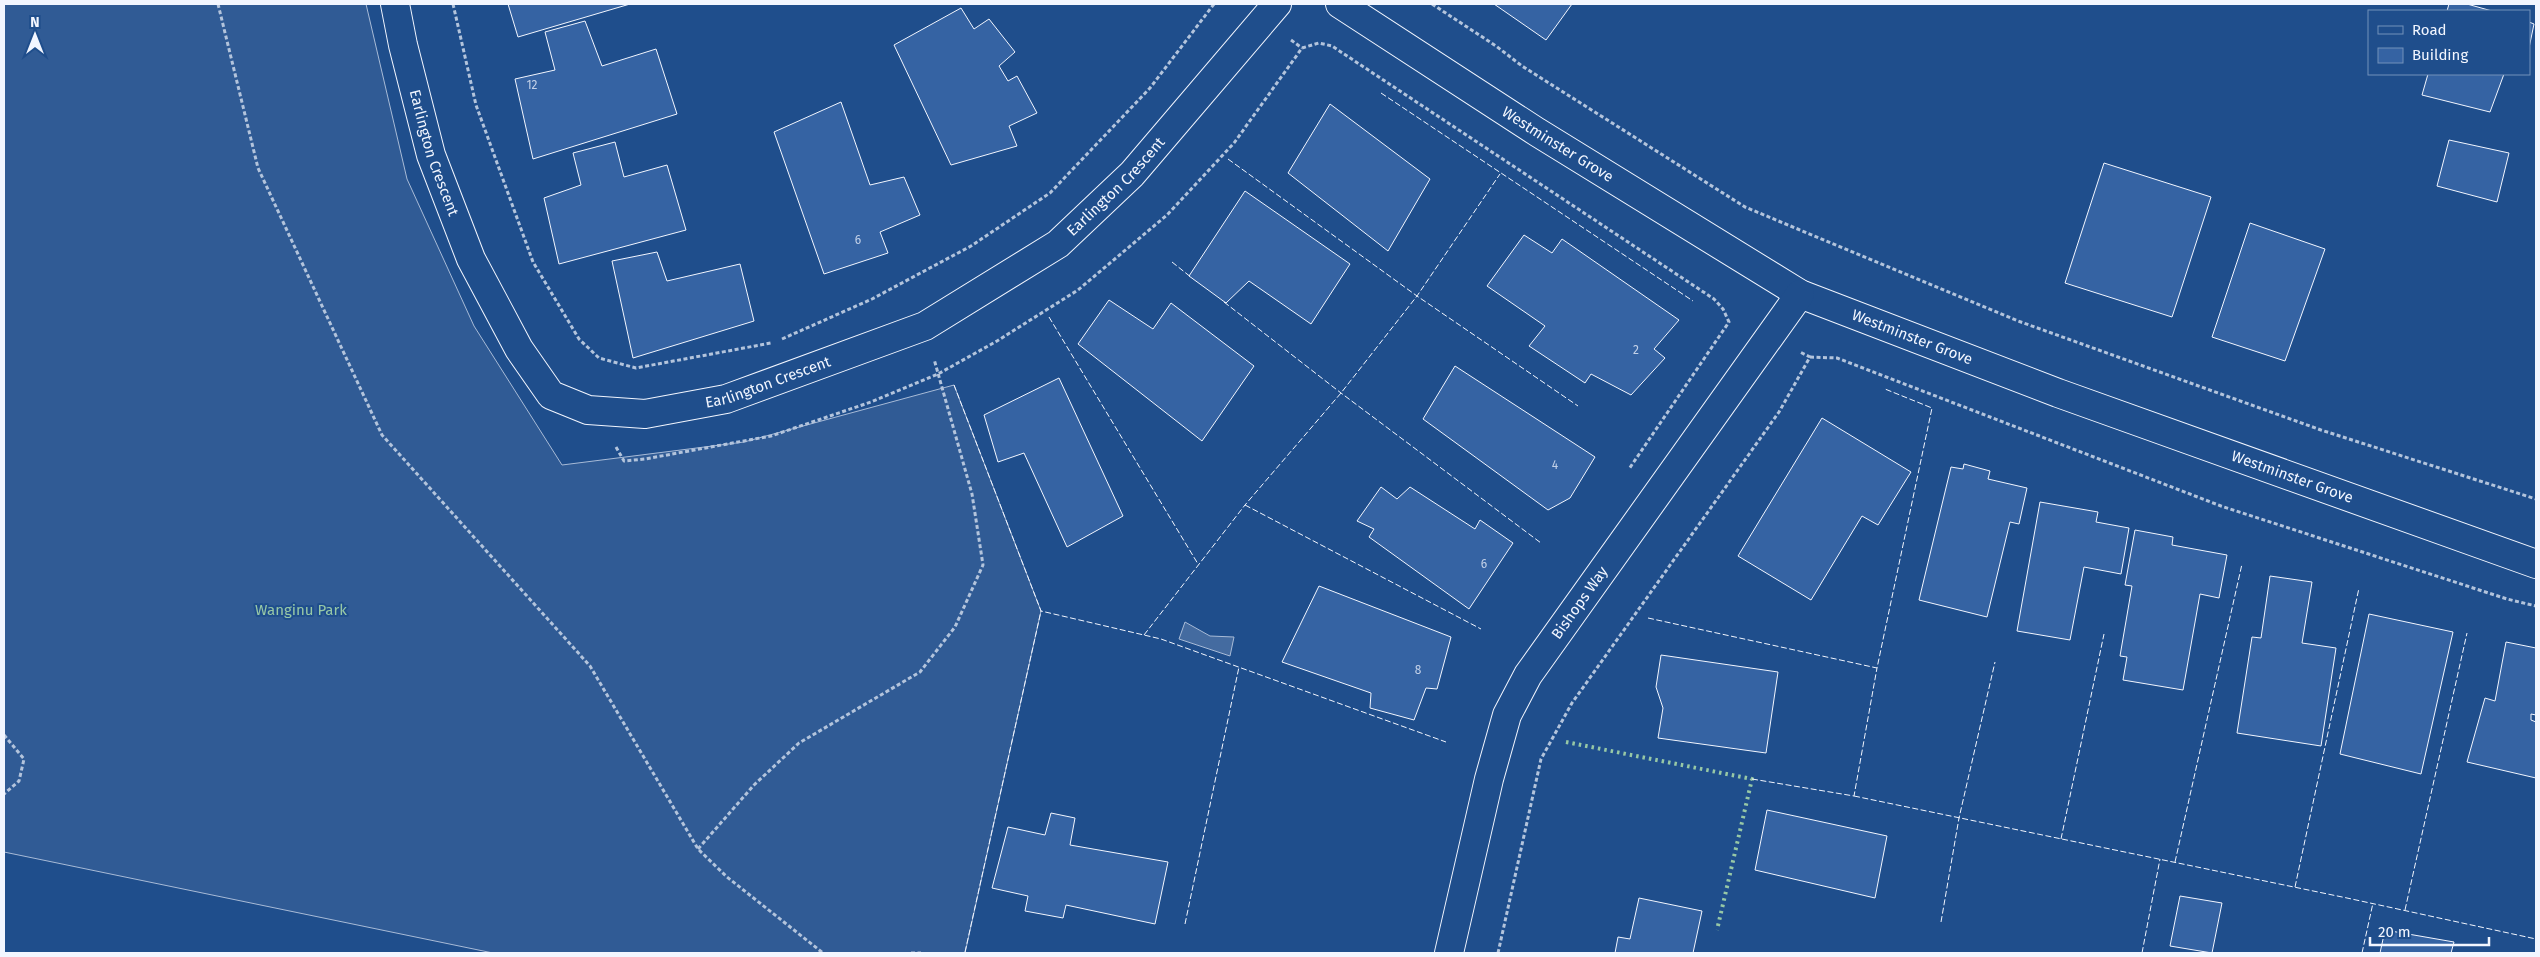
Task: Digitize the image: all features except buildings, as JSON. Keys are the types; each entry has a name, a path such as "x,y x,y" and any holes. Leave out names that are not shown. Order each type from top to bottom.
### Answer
{"street":[{"name":"Earlington Crescent","path":"396,4 403,45 431,155 471,259 519,349 551,395 588,410 644,414 726,399 925,326 1058,244 1132,174 1277,4"},
{"name":"Westminster Grove","path":"1340,4 1537,132 1800,294 2058,393 2536,564"},
{"name":"Bishops Way","path":"1449,953 1489,779 1507,715 1528,676 1800,294"}],"path":[{"path":"218,4 258,168 382,435 590,666 698,849 727,877 823,953"},
{"path":"453,4 476,105 532,262 579,339 599,358 636,368 773,342 872,300 971,246 1050,193 1150,88 1214,4"},
{"path":"1432,4 1496,46 1522,66 1746,207 2027,324 2321,430 2536,499"},
{"path":"938,374 997,341 1078,290 1167,215 1234,143 1302,48 1319,43 1332,46 1714,299 1723,309 1729,322 1770,335 1810,357 1837,358 2221,506 2507,599 2536,606"},
{"path":"1625,475 1729,322"},
{"path":"698,849 754,784 799,743 920,672 955,627 983,565 972,494 925,326"},
{"path":"1498,953 1541,759 1572,703 1779,412 1810,357"},
{"path":"4,735 24,759 19,781 4,794"},
{"path":"911,953 921,953"}],"shaded area":[{"name":"Wanginu Park","path":"4,4 366,4 407,179 474,326 562,465 744,442 954,385 1041,611 965,953 493,953 4,852"},
{"path":"1185,622 1210,636 1234,637 1230,656 1179,639"}],"hedge":[{"path":"1566,742 1752,779 1717,930"}],"fence":[{"path":"1381,93 1693,301"},
{"path":"1228,159 1417,296 1578,406"},
{"path":"1144,635 1245,505 1341,393 1417,296 1500,174"},
{"path":"1172,262 1192,278"},
{"path":"1224,302 1341,393 1541,543"},
{"path":"1049,317 1198,564"},
{"path":"954,385 1041,611 1161,639 1446,742"},
{"path":"1648,618 1877,668 1932,408 1885,389"},
{"path":"1245,505 1481,629"},
{"path":"2175,862 2242,564"},
{"path":"2295,887 2359,588"},
{"path":"965,952 1041,611"},
{"path":"2405,910 2467,633"},
{"path":"2061,839 2104,634"},
{"path":"1941,922 1959,818 1995,662"},
{"path":"1185,924 1239,667"},
{"path":"1752,779 1854,796 1877,668"},
{"path":"1854,796 2536,939"},
{"path":"2142,953 2160,859"},
{"path":"2362,953 2373,903"}]}
